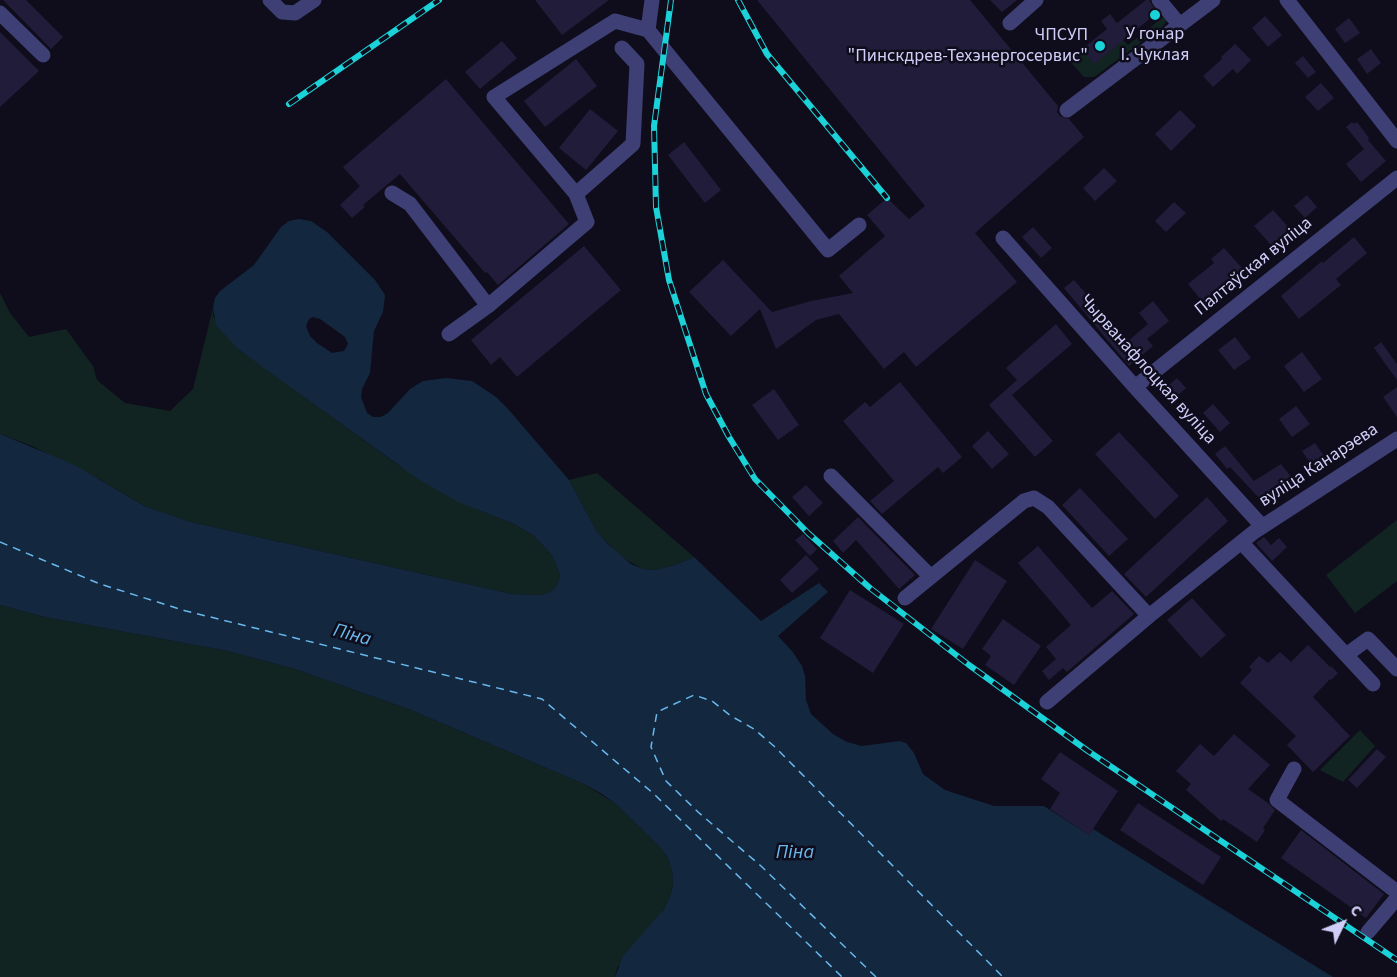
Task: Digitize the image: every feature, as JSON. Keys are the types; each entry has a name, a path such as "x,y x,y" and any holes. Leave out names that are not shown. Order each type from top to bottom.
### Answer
{"street":[{"path":"270,0 282,12 296,13 314,0"},
{"path":"648,30 652,0"},
{"path":"1010,23 1036,0"},
{"path":"1159,0 1179,24"},
{"path":"1287,0 1397,141"},
{"path":"1066,110 1210,1"},
{"path":"0,13 43,55"},
{"path":"448,334 488,306 587,222 576,194 494,97 615,21 648,30 828,250 859,225"},
{"path":"576,194 633,144 637,64 622,48"},
{"name":"Палтаўская вуліца","path":"1134,387 1397,178"},
{"path":"392,193 410,204 488,306"},
{"name":"Чырванафлоцкая вуліца","path":"1003,238 1134,387 1262,526"},
{"name":"вуліца Канарэева","path":"1047,702 1149,616 1262,526 1396,441"},
{"path":"831,476 931,577"},
{"path":"905,598 1024,501 1034,498 1048,507 1149,616"},
{"path":"1242,543 1373,684"},
{"path":"1346,655 1368,639 1397,669"},
{"path":"1294,769 1277,800 1397,892"},
{"path":"1368,932 1397,898"}],"green space":[{"path":"1167,14 1169,18 1162,27 1094,77 1084,77 1068,59 1082,49 1094,63 1123,40 1128,45"},
{"path":"0,293 10,313 29,337 66,329 93,366 97,380 125,403 170,411 193,389 213,308 213,316 237,348 398,465 476,509 512,523 533,535 551,554 560,575 558,584 552,591 542,595 512,594 191,522 144,506 99,479 32,446 0,434"},
{"path":"597,473 694,557 655,570 643,569 621,557 597,532 569,480"},
{"path":"1397,520 1397,581 1355,613 1326,575"},
{"path":"0,605 45,617 228,651 295,669 411,710 584,784 616,804 660,847 668,858 672,870 673,884 670,897 664,909 617,968 615,977 0,977"},
{"path":"1360,730 1375,746 1343,782 1320,770"}],"water":[{"name":"Піна","path":"299,219 311,221 327,232 375,280 385,295 383,312 374,331 370,373 362,389 361,397 367,413 373,417 381,417 388,413 410,389 423,381 446,378 472,381 496,397 509,410 569,480 597,532 631,564 643,569 655,570 694,557 761,621 819,583 828,592 778,636 802,666 805,676 806,700 811,714 833,734 847,742 862,746 900,741 906,743 914,753 923,774 945,790 994,806 1044,806 1089,835 1093,829 1333,977 615,977 623,956 664,909 673,884 668,858 660,847 616,804 602,794 584,784 411,710 295,669 228,651 45,617 0,605 0,434 75,465 144,506 191,522 512,594 542,595 552,591 558,584 560,575 551,554 533,535 512,523 458,502 418,479 237,348 216,325 213,308 215,298 220,291 254,265 281,227 289,221","holes":["313,317 320,319 345,337 348,344 344,351 332,353 310,336 306,326 309,319"]}],"building":[{"path":"3,0 26,0 63,37 51,49"},
{"path":"535,0 609,0 562,35"},
{"path":"757,0 970,0 1058,106 1057,112 1060,116 1069,119 1084,137 975,233 1017,282 916,367 904,352 884,369 839,314 816,320 776,349 760,309 731,336 689,292 723,260 772,312 811,301 853,293 839,276 885,236 867,215 887,198 909,219 925,206"},
{"path":"990,0 1017,0 1002,12"},
{"path":"1149,0 1157,13 1094,64 1082,49 1107,29 1101,21 1110,14 1117,23"},
{"path":"1265,16 1282,35 1268,47 1252,28"},
{"path":"1349,18 1360,33 1345,43 1335,29"},
{"path":"0,32 39,71 0,107"},
{"path":"502,41 517,58 480,89 465,72"},
{"path":"1235,44 1251,60 1237,74 1233,69 1213,87 1203,76"},
{"path":"1371,49 1381,63 1367,74 1357,59"},
{"path":"1303,56 1316,72 1308,78 1295,63"},
{"path":"576,59 597,86 545,127 524,101"},
{"path":"446,79 569,224 498,285 487,272 485,273 400,174 363,205 365,207 352,218 340,205 360,186 343,167"},
{"path":"1321,83 1334,98 1318,111 1305,97"},
{"path":"590,109 618,131 586,170 559,148"},
{"path":"1180,110 1196,126 1171,151 1155,134"},
{"path":"1352,122 1354,124 1357,122 1369,138 1368,140 1386,161 1361,182 1346,164 1364,149 1346,127"},
{"path":"684,142 721,190 705,203 668,155"},
{"path":"1104,168 1117,181 1095,201 1083,188"},
{"path":"1307,195 1317,207 1305,218 1294,206"},
{"path":"1174,202 1186,213 1166,232 1155,221"},
{"path":"1273,210 1290,229 1271,245 1254,226"},
{"path":"1033,227 1052,248 1041,258 1022,237"},
{"path":"1354,237 1367,253 1336,279 1341,285 1299,319 1281,296"},
{"path":"584,246 621,290 517,377 500,357 491,365 471,340"},
{"path":"1224,248 1243,269 1203,302 1188,284 1214,263 1211,259"},
{"path":"1074,280 1128,341 1148,324 1139,313 1153,301 1169,321 1147,339 1153,346 1129,366 1064,288"},
{"path":"1056,324 1072,344 1012,395 1053,441 1035,457 989,405 1017,380 1006,368"},
{"path":"1235,337 1251,358 1234,370 1218,350"},
{"path":"1381,342 1397,364 1397,380 1374,348"},
{"path":"1302,352 1322,379 1304,392 1284,366"},
{"path":"1177,378 1186,388 1170,402 1161,392"},
{"path":"900,382 962,457 943,473 938,467 882,514 870,501 894,481 843,421 865,402 870,407"},
{"path":"1397,387 1397,417 1383,397"},
{"path":"774,389 799,425 778,440 752,405"},
{"path":"1213,404 1230,423 1220,432 1203,413"},
{"path":"1296,406 1310,424 1292,437 1279,419"},
{"path":"988,431 1009,454 992,469 972,446"},
{"path":"1119,432 1179,496 1155,519 1095,454"},
{"path":"1315,443 1326,459 1313,467 1302,451"},
{"path":"1225,446 1254,481 1281,464 1292,478 1279,488 1277,485 1261,500 1230,467 1227,469 1215,454"},
{"path":"806,485 823,503 809,516 792,497"},
{"path":"1080,488 1128,539 1109,556 1062,505"},
{"path":"1207,497 1228,521 1146,597 1124,574"},
{"path":"858,517 915,575 899,589 856,540 843,553 833,541"},
{"path":"803,534 817,549 810,556 795,540"},
{"path":"1264,537 1271,545 1279,538 1287,547 1272,561 1256,543"},
{"path":"1038,546 1092,608 1112,591 1134,614 1067,672 1063,668 1049,680 1042,671 1056,659 1046,647 1071,625 1018,563"},
{"path":"806,555 819,569 792,593 780,580"},
{"path":"975,560 1007,581 963,649 931,629"},
{"path":"850,590 904,624 873,673 820,638"},
{"path":"1192,598 1226,635 1201,658 1167,620"},
{"path":"1003,619 1041,646 1014,685 985,665 991,656 982,649"},
{"path":"1308,645 1338,673 1313,697 1350,736 1313,772 1287,745 1296,736 1240,683 1252,670 1249,667 1259,656 1268,663 1280,652 1291,662"},
{"path":"1234,734 1270,765 1248,789 1275,810 1257,842 1223,819 1221,821 1186,790 1191,784 1176,771 1200,744 1214,756"},
{"path":"1377,749 1386,757 1357,788 1348,780"},
{"path":"1060,752 1118,791 1089,835 1050,809 1060,793 1041,779"},
{"path":"1138,803 1221,857 1203,885 1120,830"},
{"path":"1301,830 1384,894 1366,918 1281,858"}],"ferry route":[{"path":"0,542 100,584 186,611 542,699 654,794 842,977"},
{"path":"876,977 761,866 666,781 651,747 657,712 694,695 712,701 731,716 754,729 775,747 1003,977"}],"railway":[{"path":"289,104 439,0"},
{"path":"671,0 654,126 656,207 669,280 706,394 755,479 808,533 870,588 969,665 1088,751 1397,960"},
{"path":"738,0 767,54 887,198"}],"place":[{"name":"У гонар І. Чуклая","path":"1155,15"},
{"name":"ЧПСУП \"Пинскдрев-Техэнергосервис\"","path":"1100,46"}]}
